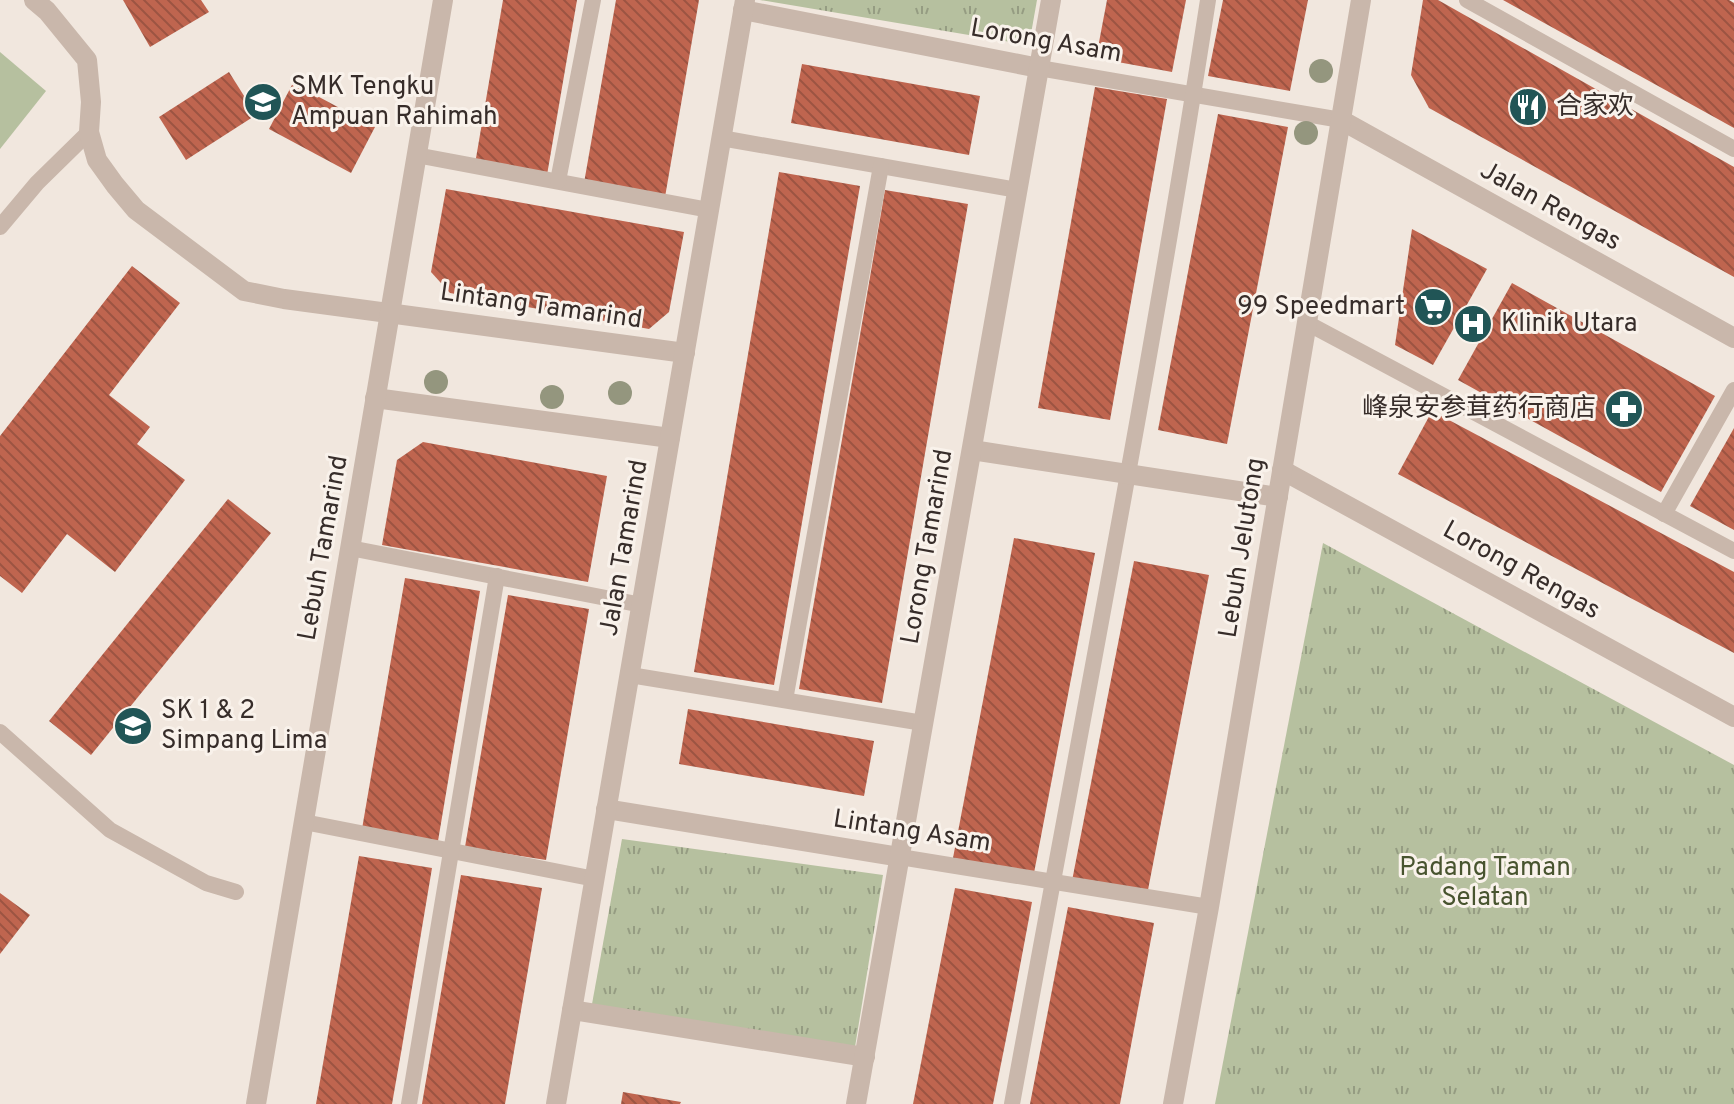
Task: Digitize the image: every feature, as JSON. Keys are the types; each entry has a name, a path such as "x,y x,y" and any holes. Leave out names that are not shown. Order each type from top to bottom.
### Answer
{"street":[{"path":"34,0 47,11 87,60 91,102 89,132"},
{"name":"Lebuh Tamarind","path":"256,1104 443,0"},
{"name":"Lorong Tamarind","path":"856,1104 1051,0"},
{"name":"Lebuh Jelutong","path":"1173,1104 1209,907 1361,0"},
{"name":"Lorong Asam","path":"744,5 1039,68"},
{"name":"Jalan Tamarind","path":"556,1104 744,5"},
{"name":"Jalan Rengas","path":"1341,120 1734,338"},
{"name":"Lintang Tamarind","path":"89,132 97,160 136,210 244,291 685,353"},
{"path":"375,398 670,438"},
{"path":"972,450 1278,497"},
{"name":"Lorong Rengas","path":"1282,470 1734,717"},
{"name":"Lintang Asam","path":"606,809 900,857"},
{"path":"572,1010 865,1057"}],"lane":[{"path":"558,181 593,0"},
{"path":"1012,1104 1127,474 1208,0"},
{"path":"1467,0 1734,149"},
{"name":"Lorong Asam","path":"1039,68 1341,120"},
{"path":"0,227 37,183 89,132"},
{"path":"721,138 1018,190"},
{"path":"416,155 709,210"},
{"path":"785,700 881,166"},
{"path":"1307,323 1734,551"},
{"path":"1664,514 1734,390"},
{"path":"350,548 642,605"},
{"path":"409,1104 497,576"},
{"path":"630,675 923,723"},
{"path":"0,732 110,830 195,877 236,892"},
{"path":"304,822 595,879"},
{"name":"Lintang Asam","path":"900,857 1209,907"}],"green space":[{"path":"760,0 1037,0 1029,45"},
{"path":"0,52 46,91 0,149"},
{"name":"Padang Taman Selatan","path":"1323,543 1734,765 1734,1104 1215,1104"},
{"path":"622,839 883,875 855,1047 592,1004"}],"building":[{"path":"123,0 201,0 209,12 150,47"},
{"path":"503,0 577,0 547,175 475,164"},
{"path":"616,0 699,0 665,197 584,183"},
{"path":"1107,0 1186,0 1172,72 1096,58"},
{"path":"1223,0 1308,0 1290,91 1208,76"},
{"path":"1423,0 1438,0 1734,167 1734,277 1429,108 1411,75"},
{"path":"1503,0 1729,0 1734,3 1734,128"},
{"path":"802,64 980,96 969,155 791,123"},
{"path":"229,72 256,115 186,160 159,117"},
{"path":"293,83 375,127 351,173 269,129"},
{"path":"1095,87 1167,99 1110,420 1038,408"},
{"path":"1218,114 1288,127 1227,444 1158,430"},
{"path":"779,172 860,186 774,685 694,672"},
{"path":"446,189 684,232 669,312 649,329 450,293 431,272"},
{"path":"885,190 968,204 882,703 799,689"},
{"name":"99 Speedmart","path":"1412,229 1487,269 1433,365 1395,345"},
{"path":"132,266 180,303 109,395 150,427 137,444 185,480 115,572 67,534 22,593 0,576 0,436"},
{"path":"1512,283 1715,396 1661,492 1458,380"},
{"path":"1432,411 1734,572 1734,653 1398,474"},
{"path":"1734,428 1734,530 1690,506"},
{"path":"423,442 607,476 588,582 382,545 397,460"},
{"path":"228,499 271,533 91,755 49,721"},
{"path":"1014,538 1095,553 1034,873 953,858"},
{"path":"1134,561 1209,575 1147,895 1072,881"},
{"path":"405,578 480,591 438,841 362,829"},
{"path":"508,595 589,609 546,860 465,847"},
{"path":"688,709 874,741 864,796 679,764"},
{"path":"359,856 432,868 402,1047 392,1104 316,1104"},
{"path":"461,875 542,888 505,1104 422,1104"},
{"path":"955,888 1032,902 1012,1009 993,1104 913,1104"},
{"path":"0,893 30,915 0,954"},
{"path":"1068,907 1154,923 1120,1104 1030,1104"},
{"path":"623,1092 681,1102 621,1104"}],"place":[{"name":"SMK Tengku Ampuan Rahimah","path":"263,102"},
{"name":"合家欢","path":"1528,107"},
{"name":"99 Speedmart","path":"1433,307"},
{"name":"Klinik Utara","path":"1473,324"},
{"name":"峰泉安参茸药行商店","path":"1624,409"},
{"name":"SK 1 & 2 Simpang Lima","path":"133,726"}]}
